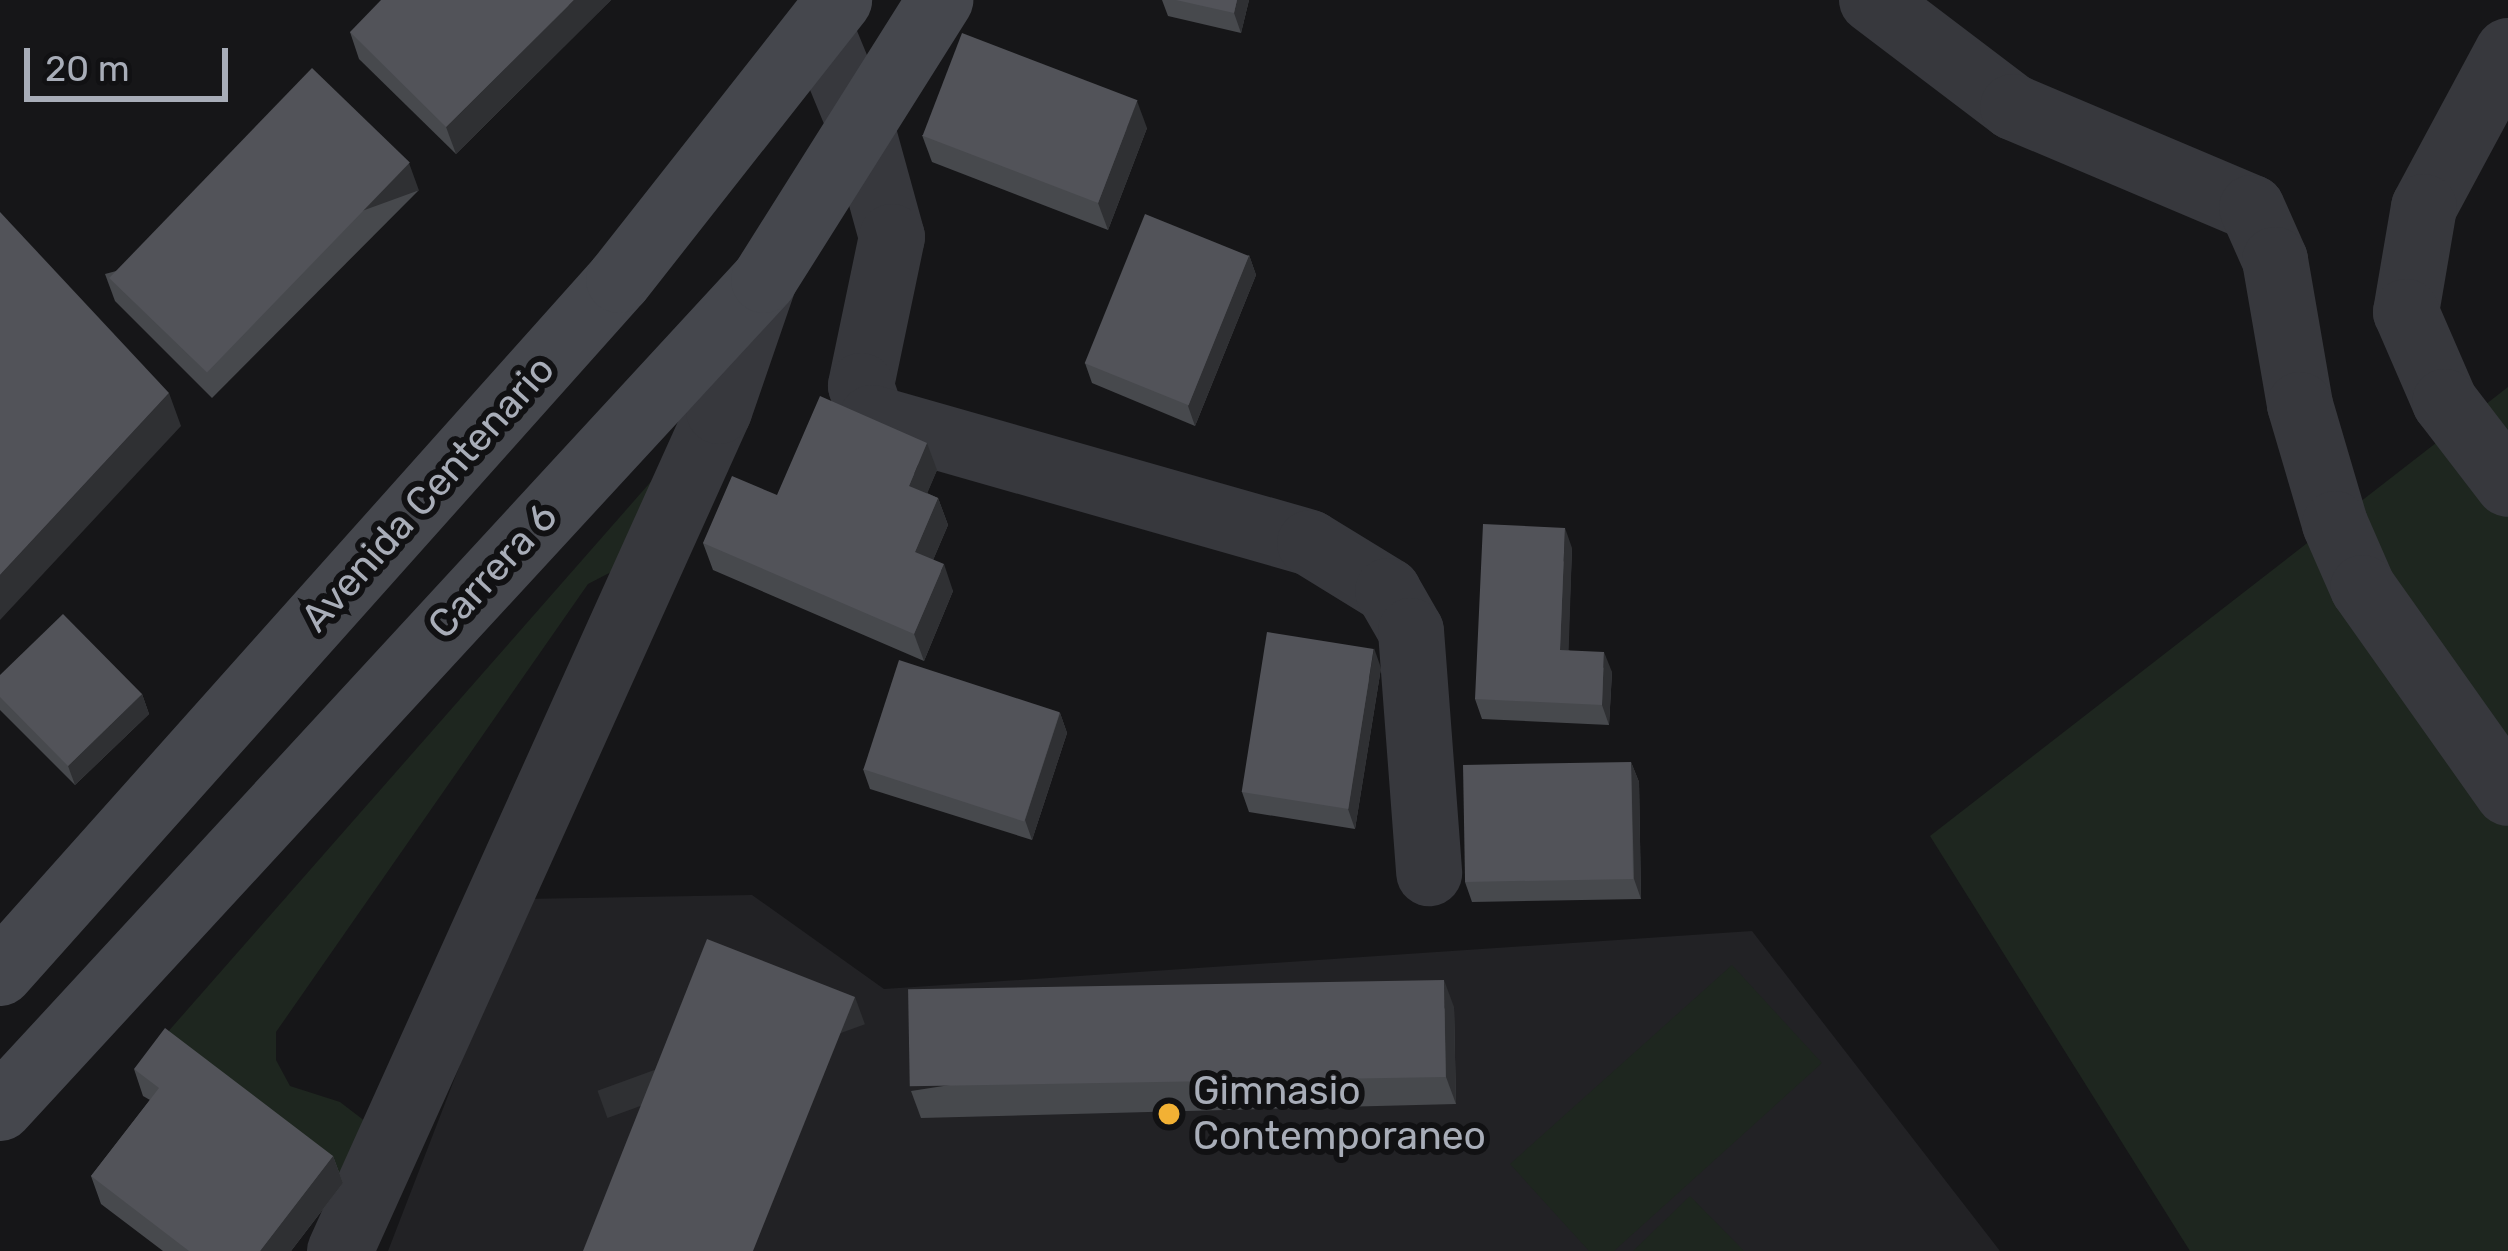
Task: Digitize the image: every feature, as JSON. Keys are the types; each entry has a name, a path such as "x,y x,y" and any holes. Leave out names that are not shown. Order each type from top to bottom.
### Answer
{"main road":[{"name":"Carrera 6","path":"0,1108 764,280 863,132 940,0"},
{"name":"Avenida Centenario","path":"0,973 619,280 830,15"}],"street":[{"path":"1872,0 2013,107 2252,208 2275,260 2300,405 2344,545 2363,588 2508,793"},
{"path":"830,15 893,252 861,386 872,418 1310,543 1388,592 1411,631 1429,873"},
{"path":"2508,51 2424,207 2406,312 2445,402 2508,484"},
{"path":"340,1251 719,411 764,280"}],"shaded area":[{"path":"2508,387 2508,1251 2190,1251 1930,836"},
{"path":"655,477 638,558 588,584 276,1032 276,1060 290,1086 340,1102 370,1125 343,1183 159,1042"},
{"name":"Gimnasio Contemporaneo","path":"752,895 884,989 1752,931 2000,1251 388,1251 524,899"},
{"path":"1732,965 1822,1063 1614,1251 1589,1251 1510,1164"},
{"path":"1690,1196 1744,1251 1633,1251"}],"building":[{"path":"381,0 574,0 446,127 350,32"},
{"path":"1176,0 1237,0 1234,13"},
{"path":"962,33 1138,100 1098,203 923,136"},
{"path":"312,68 410,162 207,373 109,278"},
{"path":"0,212 169,393 0,575"},
{"path":"1145,214 1249,256 1189,405 1085,363"},
{"path":"820,396 927,443 909,486 938,498 915,552 944,564 914,634 703,543 732,476 777,495"},
{"path":"1483,524 1565,528 1560,650 1604,652 1602,705 1475,699"},
{"path":"63,614 142,694 68,766 0,697 0,675"},
{"path":"1267,632 1374,649 1348,809 1242,792"},
{"path":"899,660 1060,712 1024,822 863,769"},
{"path":"1631,762 1633,879 1465,882 1463,765"},
{"path":"707,939 855,997 753,1251 583,1251"},
{"path":"1444,980 1446,1077 910,1086 908,989"},
{"path":"165,1028 333,1156 260,1251 189,1251 91,1176 159,1088 134,1069"}],"place":[{"name":"Gimnasio Contemporaneo","path":"1169,1114"}]}
